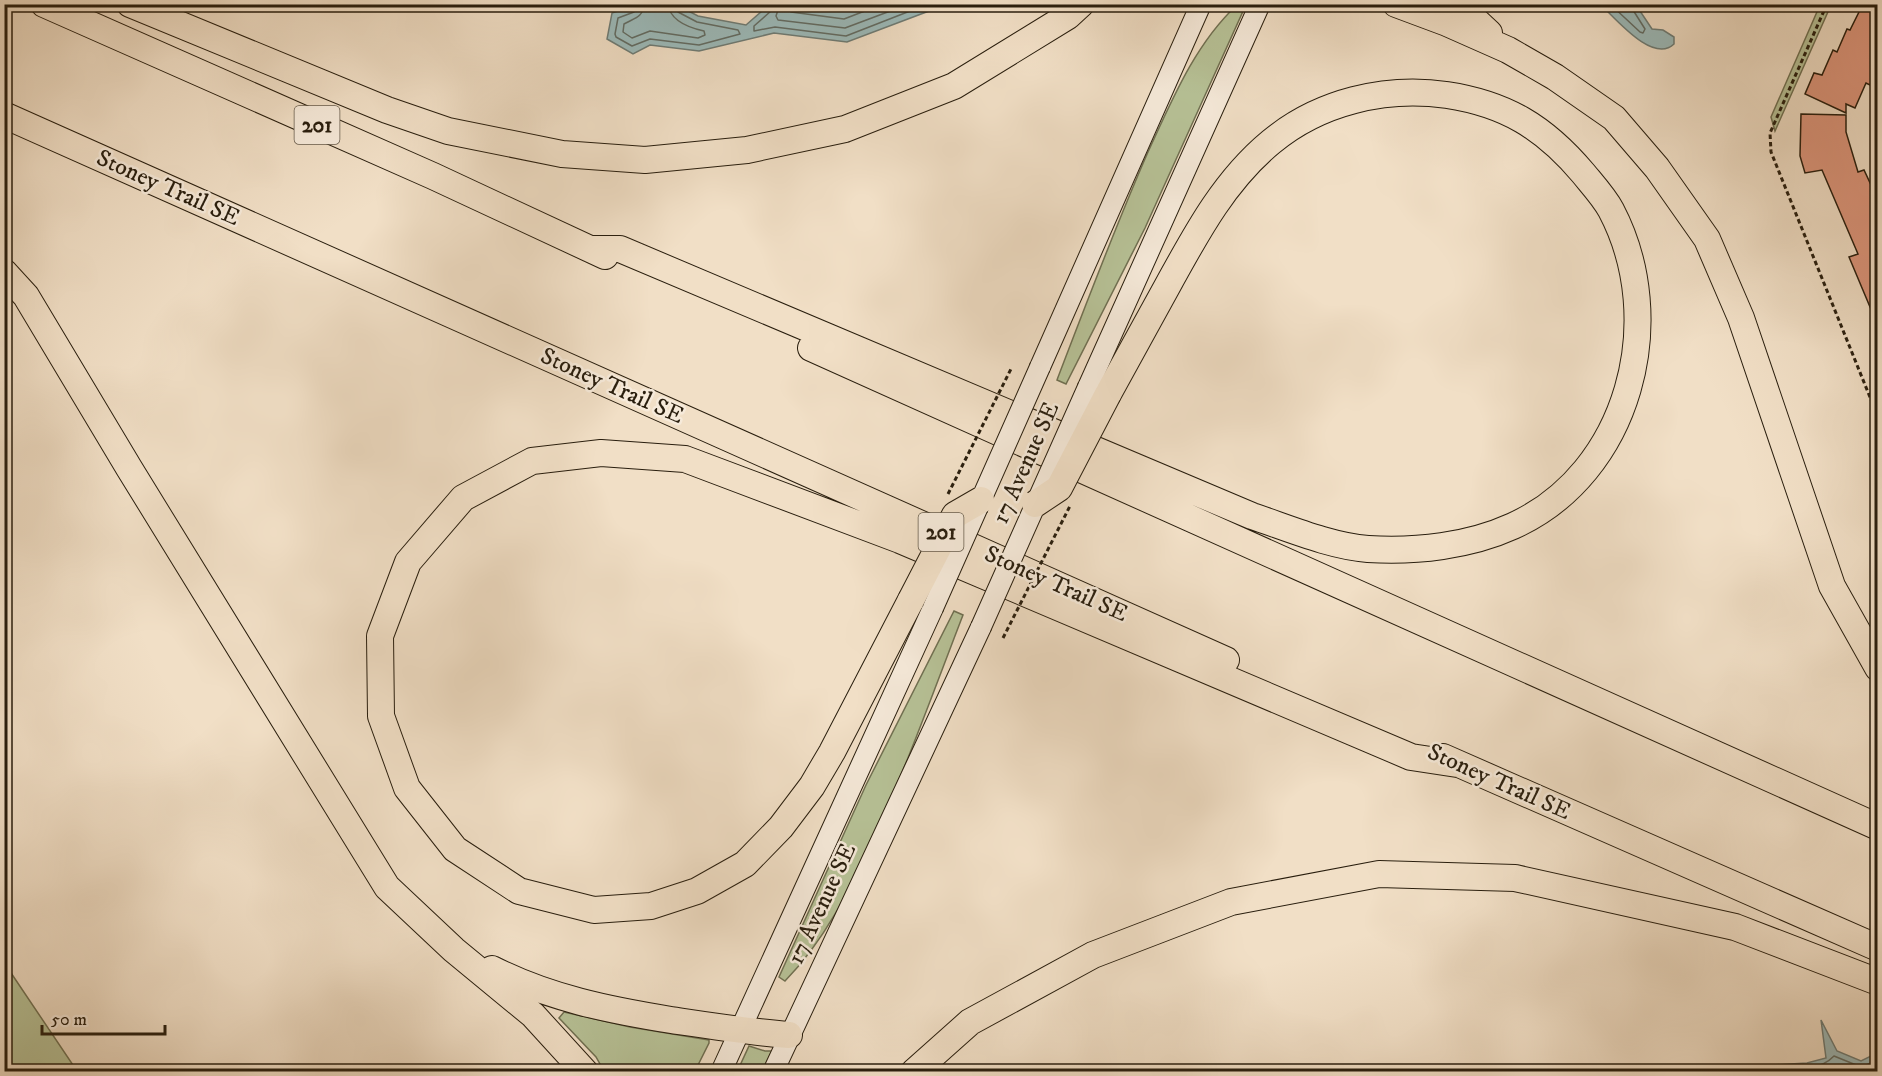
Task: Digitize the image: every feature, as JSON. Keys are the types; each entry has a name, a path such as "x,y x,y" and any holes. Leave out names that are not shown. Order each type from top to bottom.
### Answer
{"highway":[{"name":"201","path":"44,4 433,176 590,249 1878,827"},
{"path":"130,4 387,110 448,131 562,154 645,160 747,150 845,129 954,86 1068,16 1081,4"},
{"path":"1396,4 1447,23 1508,50 1555,77 1614,118 1657,168 1707,238 1741,318 1832,586 1878,668"},
{"path":"1458,4 1508,50"},
{"path":"590,249 620,249 1252,516 1297,532 1366,549 1404,549 1478,539 1514,525 1547,505 1576,482 1599,452 1617,419 1630,385 1637,339 1638,315 1634,277 1625,242 1610,208 1564,151 1536,127 1504,109 1470,99 1435,93 1365,97 1330,107 1298,122 1269,143 1243,169 1201,225 1098,390 1059,488 1035,504"},
{"name":"Stoney Trail SE","path":"4,115 1457,764 1878,948"},
{"path":"4,272 26,296 141,488 387,886 454,950 533,1015 585,1071"},
{"path":"981,500 955,515 922,604 812,786 781,827 745,864 697,891 651,906 594,910 519,891 455,849 407,788 381,716 380,636 408,562 463,498 532,461 601,453 686,459 900,540 1411,757 1457,764"},
{"path":"914,1071 970,1022 1093,955 1231,902 1378,874 1515,878 1734,927 1878,981"},
{"path":"454,950 502,975 553,996 610,1010 739,1031 789,1035"}],"main road":[{"name":"17 Avenue SE","path":"981,500 1201,4"},
{"name":"17 Avenue SE","path":"1098,390 1260,4"},
{"name":"17 Avenue SE","path":"773,1071 981,627 1035,504"},
{"name":"17 Avenue SE","path":"721,1071 922,604"}],"path":[{"path":"1827,4 1770,133 1771,152 1878,417"},
{"path":"947,496 1011,368"},
{"path":"1003,639 1073,499"}],"green space":[{"path":"1237,5 1244,9 1145,228 1066,384 1057,380 1124,209 1166,113 1197,55 1222,20"},
{"path":"1820,5 1831,5 1775,131 1771,117"},
{"path":"954,611 963,615 909,756 873,839 824,932 785,981 779,977 866,785"},
{"path":"5,964 77,1071 5,1071"},
{"path":"564,1012 630,1027 709,1040 709,1043 695,1071 604,1071 596,1057 559,1018"},
{"path":"749,1046 773,1051 770,1071 737,1072"}],"water":[{"path":"639,4 677,5 698,16 746,25 769,5 938,5 929,11 847,42 774,33 699,51 650,45 633,54 607,39 612,13"},
{"path":"1601,5 1636,5 1652,29 1663,30 1674,37 1674,44 1665,49 1646,44 1625,29"},
{"path":"1821,1020 1837,1051 1861,1061 1877,1055 1877,1071 1672,1071 1807,1063 1826,1058"}],"building":[{"path":"1863,4 1871,4 1878,8 1878,67 1870,85 1866,83 1855,108 1846,104 1846,113 1805,94 1814,73 1822,75 1833,50 1837,52 1847,29 1850,30"},
{"path":"1801,114 1846,115 1846,132 1858,172 1864,170 1878,200 1878,326 1849,257 1858,254 1822,170 1805,173 1800,156"}]}
